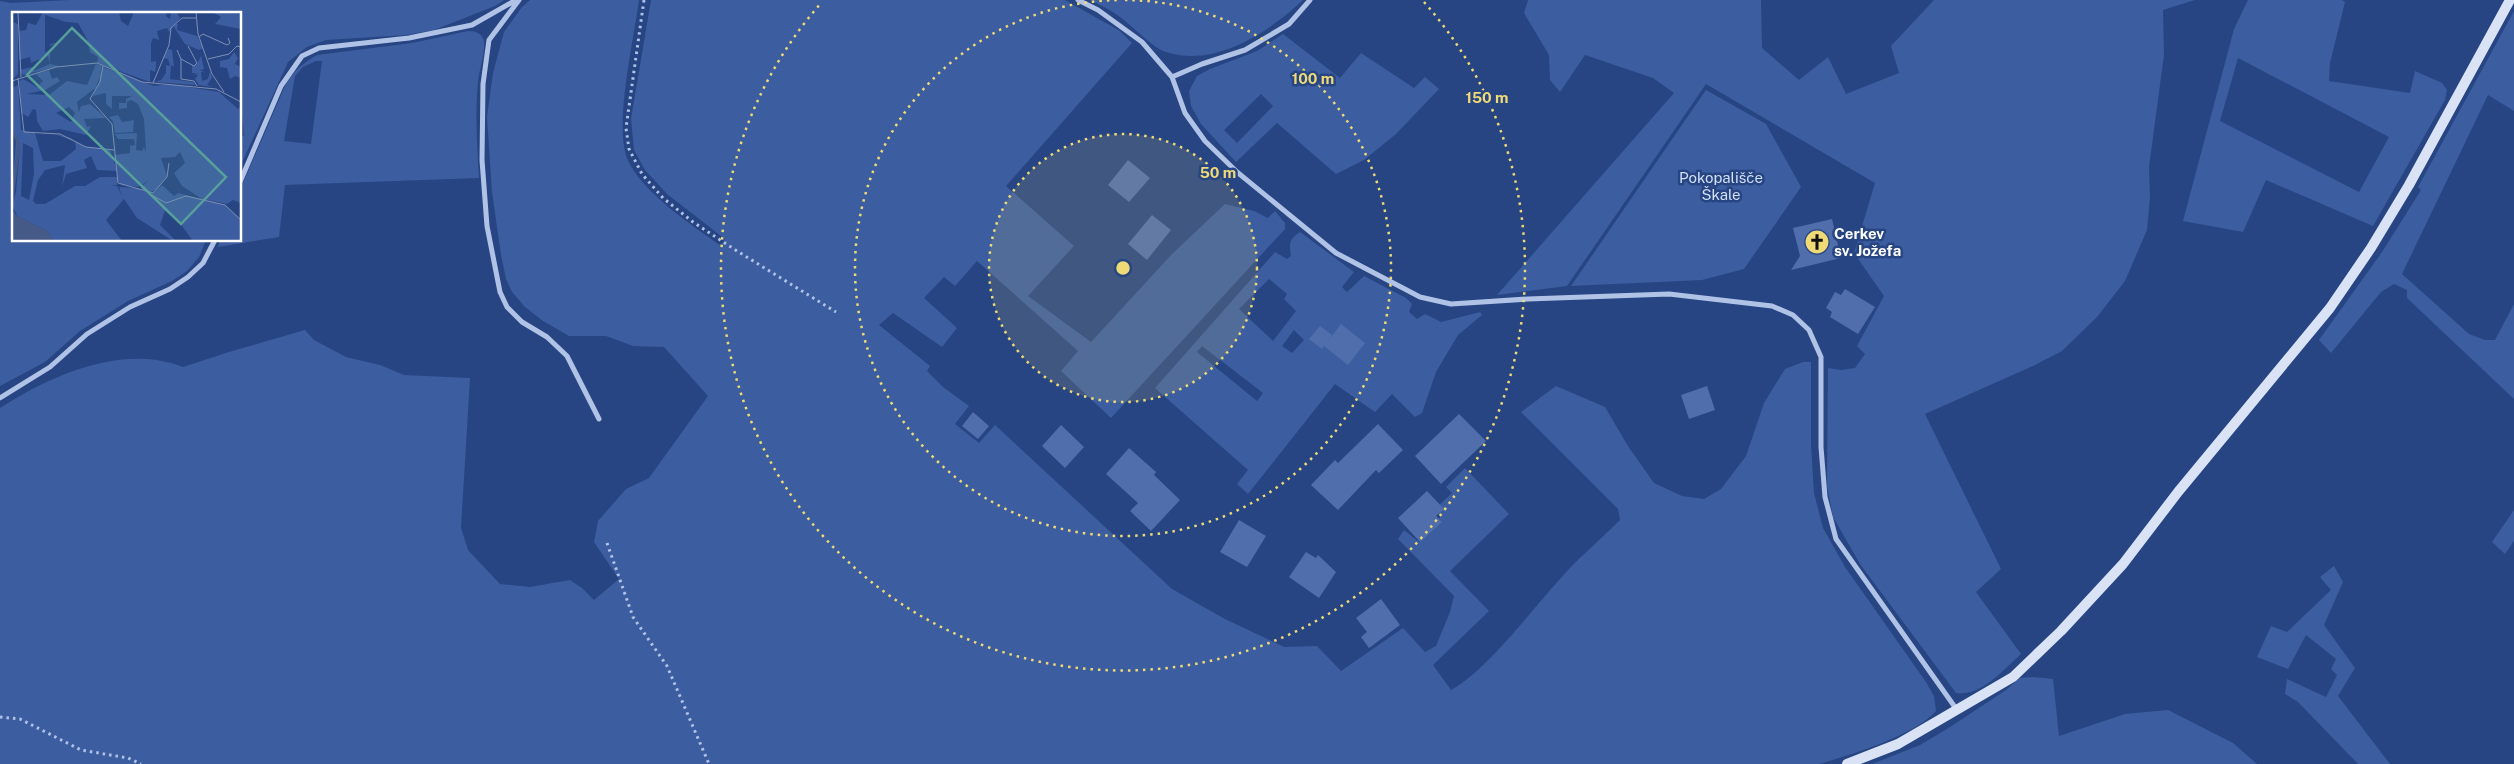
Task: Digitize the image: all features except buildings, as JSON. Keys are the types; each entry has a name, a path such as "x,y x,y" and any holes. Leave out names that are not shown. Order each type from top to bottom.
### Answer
{"main road":[{"path":"1847,764 1898,744 2013,677 2061,631 2123,564 2178,492 2330,308 2371,248 2408,185 2510,0"}],"street":[{"path":"241,180 281,86 302,56 318,48 408,38 472,25 518,0"},
{"path":"518,0 489,40 483,84 482,160 487,226 500,292 507,307 522,322 547,337 567,356 599,419"},
{"path":"1078,0 1098,10 1142,42 1172,77 1185,113 1204,141 1237,172 1336,253 1420,297 1451,304 1669,294 1772,306 1792,314 1809,330 1821,357 1821,447 1825,497 1836,539 1957,710"},
{"path":"1172,77 1202,64 1245,50 1289,24 1310,0"},
{"path":"0,398 50,367 87,334 130,307 170,290 202,263 214,241"}],"path":[{"path":"644,0 626,128 629,148 642,174 663,198 693,222 836,312"},
{"path":"607,543 633,617 667,666 709,764"},
{"path":"0,717 20,720 81,750 128,758 141,764"}],"green space":[{"path":"69,0 504,0 495,6 434,30 406,35 326,40 307,47 288,62 241,165 241,138 244,135 241,106 241,12 12,12 12,241 206,241 199,257 187,271 172,281 128,301 80,331 45,362 0,386 0,1 11,3"},
{"path":"530,0 639,0 624,103 624,143 627,158 643,183 655,195 682,218 721,246 725,239 667,194 645,170 634,150 631,119 651,0 1065,0 1120,31 1132,43 1006,186 1074,246 1028,296 1091,342 1172,254 1225,204 1254,211 1268,218 1275,211 1285,223 1285,229 1111,418 1061,371 1078,351 977,261 955,286 944,277 924,298 957,328 942,347 893,313 879,325 930,366 927,371 943,387 969,406 955,424 979,443 995,425 1172,589 1225,619 1284,647 1317,646 1341,671 1403,628 1425,652 1436,646 1450,612 1454,596 1398,539 1404,530 1419,542 1441,516 1434,510 1452,493 1446,487 1465,468 1509,514 1450,571 1489,611 1433,665 1451,690 1479,669 1508,640 1566,572 1620,520 1618,509 1521,412 1556,386 1605,407 1628,446 1654,483 1682,496 1704,499 1721,489 1746,456 1764,403 1785,369 1803,362 1811,362 1811,444 1814,493 1823,528 1845,567 1926,682 1934,696 1936,711 1926,720 1898,736 1865,750 1819,764 0,764 0,408 42,384 88,366 136,359 160,361 183,367 305,330 314,340 346,357 380,365 404,375 470,378 461,528 468,550 500,584 530,587 570,580 582,588 594,600 619,579 594,542 598,521 626,489 649,478 708,396 664,347 633,346 606,336 569,336 543,321 525,307 512,292 506,279 492,192 487,117 493,73 504,32 522,7"},
{"path":"1090,0 1303,0 1274,24 1240,44 1222,51 1185,56 1160,49 1117,14"},
{"path":"1528,0 1761,0 1762,48 1799,80 1828,57 1846,94 1899,73 1891,46 1934,0 2195,0 2163,10 2164,55 2149,167 2150,197 2147,230 2125,281 2097,317 2062,351 1925,414 2001,569 1976,592 2021,654 1983,687 1965,693 1956,693 1860,564 1833,517 1827,486 1828,368 1841,370 1855,368 1865,354 1857,346 1884,296 1854,253 1875,183 1706,84 1567,286 1497,295 1674,93 1653,78 1585,55 1560,92 1550,80 1549,55 1524,13"},
{"path":"2248,0 2342,0 2345,2 2330,63 2329,81 2410,93 2415,71 2442,83 2447,90 2445,100 2373,226 2266,180 2243,232 2183,221 2234,29","holes":["2238,58 2389,137 2359,192 2220,121"]},
{"path":"2514,11 2514,111 2488,95 2402,274 2469,334 2485,340 2495,340 2514,304 2514,399 2407,298 2407,290 2394,284 2381,292 2331,353 2319,340 2382,252 2421,190 2418,187"},
{"path":"468,31 477,32 481,35 484,40 484,48 477,106 479,178 285,185 279,237 218,247 220,241 241,241 241,188 285,86 295,72 317,55 412,43","holes":["316,61 322,61 311,144 284,141 295,76 303,67"]},
{"path":"1283,34 1340,78 1361,53 1414,88 1425,77 1439,89 1396,134 1364,160 1336,174 1277,123 1236,162 1201,124 1191,106 1189,91 1197,76 1257,51","holes":["1261,94 1273,106 1237,143 1224,130"]},
{"name":"Pokopališče Škale","path":"1706,90 1766,124 1801,187 1744,269 1702,280 1571,286"},
{"path":"1300,232 1354,272 1342,287 1347,292 1364,276 1406,298 1412,304 1409,312 1417,319 1425,314 1441,322 1480,312 1482,315 1458,335 1436,372 1422,413 1415,417 1392,394 1375,412 1335,384 1248,494 1237,484 1248,470 1155,388 1275,252 1287,259 1291,256 1291,242","holes":["1269,279 1287,294 1284,299 1296,311 1273,341 1239,309","1294,330 1304,340 1292,353 1282,346","1202,346 1263,393 1257,401 1197,352"]},
{"path":"2514,510 2514,541 2505,554 2492,542"},
{"path":"2334,566 2343,582 2324,625 2355,668 2338,696 2390,764 2358,764 2298,702 2285,694 2287,679 2326,697 2337,675 2331,669 2336,659 2306,635 2288,669 2257,657 2271,626 2287,632 2331,590 2320,577"},
{"path":"2020,678 2053,679 2059,736 2125,714 2168,710 2233,743 2257,764 1872,764 1920,745 2006,690"}],"place":[{"name":"Cerkev sv. Jožefa","path":"1817,242"}]}
